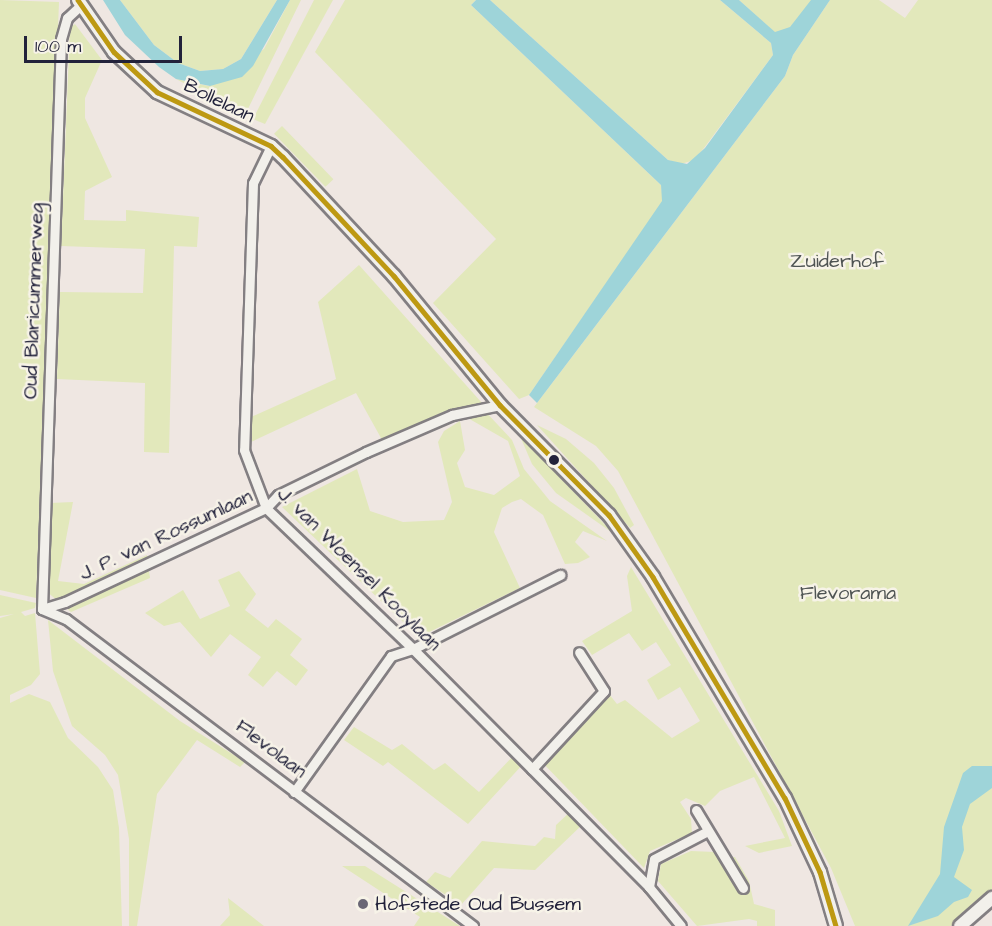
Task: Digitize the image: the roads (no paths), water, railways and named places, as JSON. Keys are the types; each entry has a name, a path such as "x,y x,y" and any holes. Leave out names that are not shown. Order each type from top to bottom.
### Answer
{"main road":[{"name":"Bollelaan","path":"79,3 114,52 157,92 271,146 394,276 500,405 609,515 653,577 796,819 820,872 836,926"},
{"path":"966,924 992,898"}],"street":[{"name":"Oud Blaricummerweg","path":"42,609 62,39 67,18 79,3"},
{"name":"J. van Woensel Kooylaan","path":"271,146 253,183 244,450 266,508 413,648 649,886 681,926"},
{"name":"J. P. van Rossumlaan","path":"42,609 65,602 266,508 278,495 366,452 452,415 500,405"},
{"path":"294,792 391,656 413,648 560,574"},
{"name":"Flevolaan","path":"42,609 66,619 473,926"},
{"path":"532,769 604,691 579,652"},
{"path":"696,810 706,832 743,888"},
{"path":"649,886 654,859 706,832"}],"water":[{"path":"103,0 120,0 154,45 178,63 200,71 223,69 241,59 277,0 290,0 253,66 242,77 210,86 176,79 159,67 125,35"},
{"path":"476,0 490,0 668,160 687,164 705,148 773,55 771,43 720,0 739,0 775,32 790,27 811,0 830,0 793,55 785,76 537,403 529,395 662,201 661,185 471,5"},
{"path":"972,766 992,766 992,788 970,804 962,827 964,850 954,877 972,890 968,897 954,902 938,916 908,926 940,874 944,827 963,773"}],"place":[{"name":"Hofstede Oud Bussem","path":"363,904"}],"park label":[{"name":"Zuiderhof","path":"837,261"},
{"name":"Flevorama","path":"848,593"}]}
